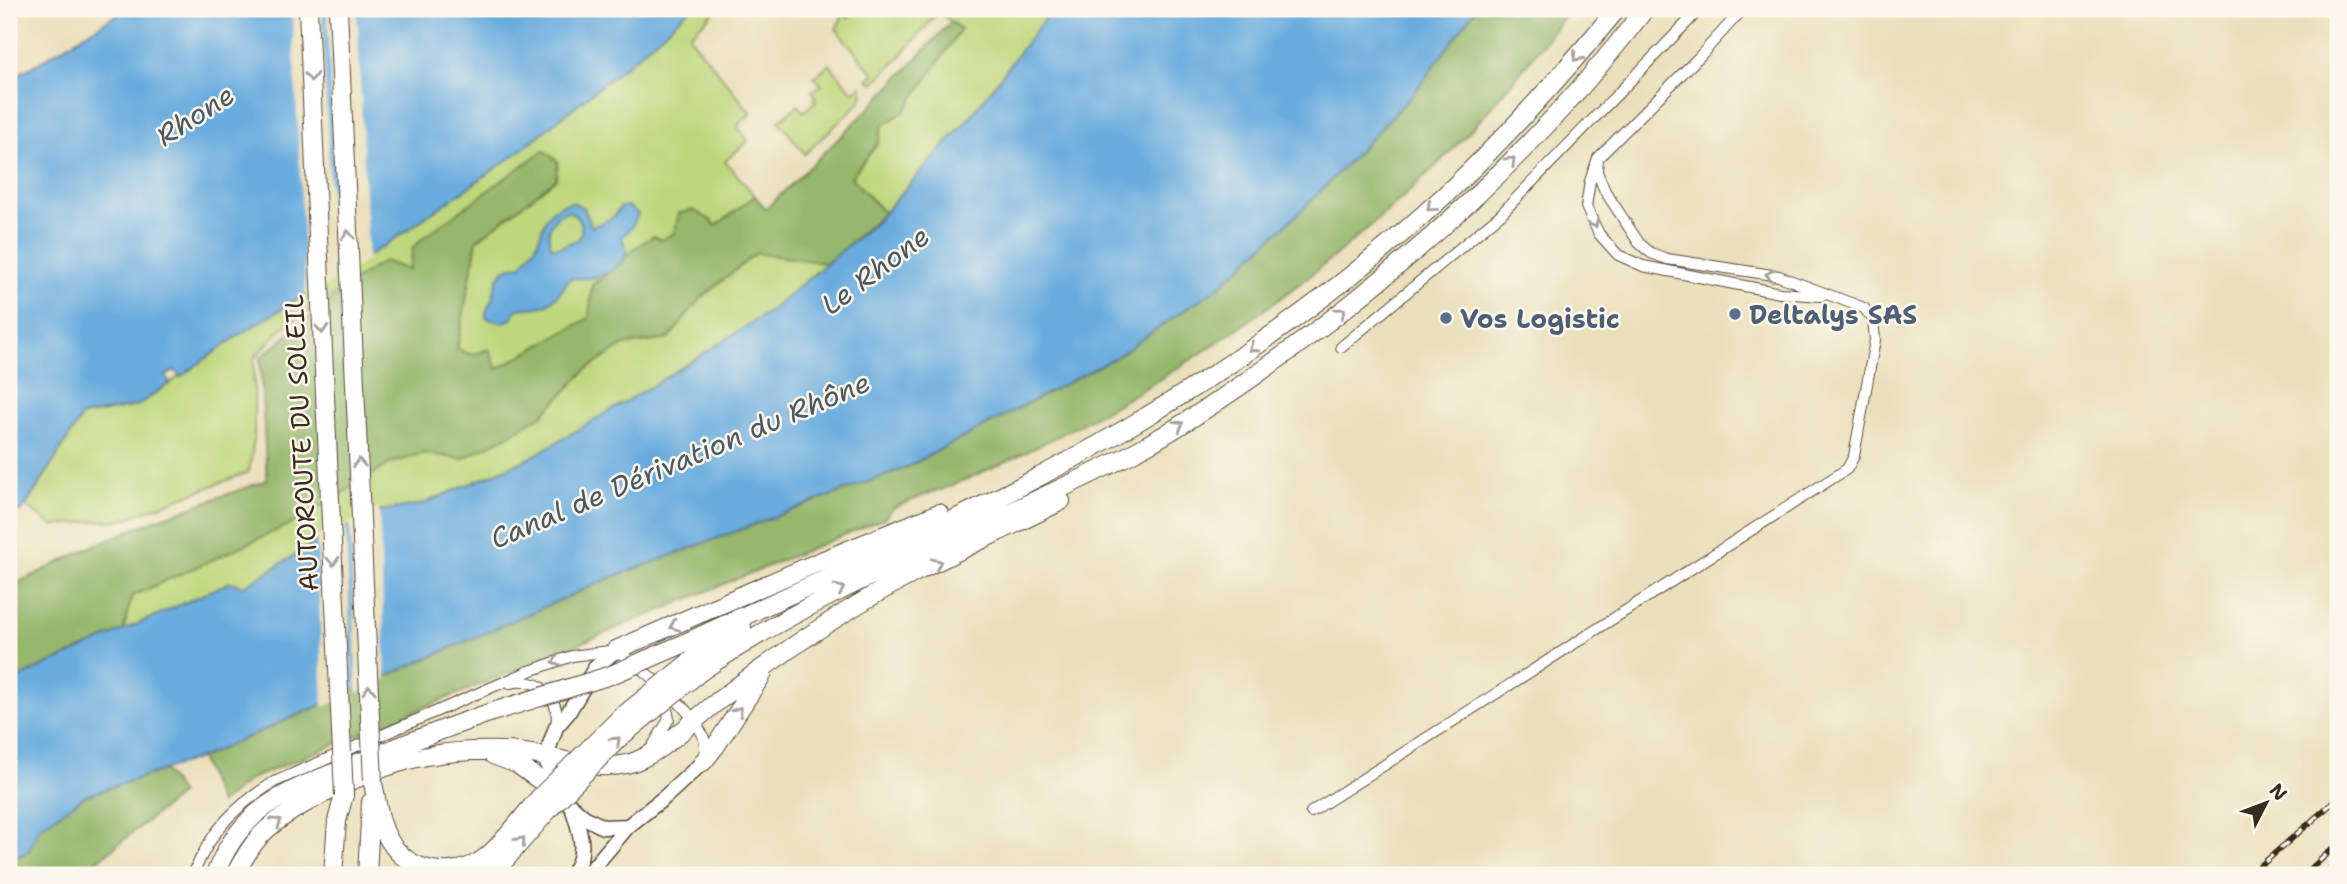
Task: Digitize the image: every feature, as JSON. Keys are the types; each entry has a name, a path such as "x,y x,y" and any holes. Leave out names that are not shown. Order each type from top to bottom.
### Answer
{"highway":[{"name":"AUTOROUTE DU SOLEIL","path":"308,9 344,795 349,820 345,875"},
{"path":"338,9 373,783 367,875"},
{"path":"373,783 383,828 393,846 415,864 443,871 462,869 486,857 548,798 626,731 692,659 760,615 830,575 992,501 1102,443 1190,391 1255,347 1357,271 1445,195 1480,160 1552,85 1617,9"},
{"path":"215,875 236,834 254,816 275,801 327,776 405,743 489,713 611,674 692,659 750,638 820,599 1130,454 1273,363 1389,273 1463,208 1518,153 1578,89 1645,9"},
{"path":"236,875 252,846 266,830 283,817 327,792 412,759 453,752 483,751 527,752 613,766 632,763 646,756 774,660 878,592 1087,487 1130,454"},
{"path":"616,650 821,561 1040,475"},
{"path":"703,762 774,660"},
{"path":"483,751 517,764 548,798"},
{"path":"333,875 338,821 344,795"},
{"path":"492,875 548,798"}],"street":[{"path":"1341,347 1501,214 1700,9"},
{"path":"1743,9 1598,158 1590,181 1586,206 1600,234 1618,255 1643,266 1766,290 1834,297"},
{"path":"1311,811 1847,469 1854,456 1875,340 1873,318 1864,308 1779,276 1667,260 1651,253 1639,243 1605,191 1597,173 1598,158"},
{"path":"616,650 595,668 568,713 556,727 546,756 548,798 571,806 594,824 603,827 628,826"},
{"path":"193,875 209,840 228,816 248,798 274,782 527,672 572,656 616,650 675,699 693,721 704,739 703,762 628,826 587,875"},
{"path":"502,684 524,682 547,690 555,705 556,727"},
{"path":"646,756 669,719 669,707 658,685"},
{"path":"571,806 582,849 579,865 571,875"}],"green space":[{"path":"688,9 717,9 689,36 751,113 737,126 748,141 725,161 755,196 716,226 709,219 662,240 635,248 623,261 589,318 497,369 457,349 477,240 556,179 544,151 413,248 409,271 384,261 282,328 254,358 254,440 249,472 122,520 53,526 26,506 82,416 137,406 239,335 384,246 512,157 629,63"},
{"path":"859,9 1052,9 970,117 884,213 851,177 878,143 882,126 904,112 961,29 938,12 874,83 868,80 874,74 836,29 844,13 848,18"},
{"path":"1476,9 1570,9 1493,105 1443,159 1331,259 1208,349 1078,426 1010,460 893,508 885,518 250,779 220,804 200,758 608,579 905,468 1116,357 1221,285 1308,204 1413,94"},
{"path":"951,22 961,29 904,112 882,126 878,143 851,177 884,213 827,263 756,253 700,299 668,339 624,345 587,369 542,415 510,435 462,459 424,453 391,463 295,522 132,596 123,631 9,682 9,587 97,544 267,480 260,358 355,280 384,261 409,270 413,248 424,237 544,150 558,162 556,179 477,240 457,349 472,355 489,349 497,369 589,318 592,285 653,236 662,240 674,233 679,213 693,210 716,226 755,196 766,209 869,109"},
{"path":"829,64 853,92 861,86 861,101 805,154 779,121 798,105 803,112 816,101 812,91 822,85 814,77"},
{"path":"756,253 827,263 770,311 657,383 528,459 423,504 381,511 312,545 244,586 123,631 132,596 295,522 391,463 424,453 462,459 542,415 587,369 624,345 668,339 700,299"},
{"path":"163,769 181,794 83,872 75,875 9,875 9,860 28,852 39,828 85,796"}],"water":[{"name":"Rhone","path":"126,9 690,9 629,63 512,157 384,246 239,335 180,377 175,370 166,376 170,383 137,406 82,416 21,513 9,505 9,78"},
{"path":"1052,9 1476,9 1413,94 1308,204 1221,285 1116,357 905,468 608,579 200,758 85,796 39,828 28,852 9,860 9,682 230,582 244,586 312,545 381,511 423,504 528,459 657,383 770,311 875,223 970,117"},
{"path":"572,202 584,208 592,227 612,218 621,207 628,206 638,214 632,227 622,237 627,251 623,259 618,266 604,275 570,278 554,300 544,306 517,309 511,319 503,323 486,318 500,274 508,268 522,265 535,247 546,218 562,205","holes":["562,213 572,213 581,226 579,239 558,248 551,246 551,224"]}],"pier":[{"path":"292,9 322,9 334,280 306,298"},
{"path":"327,9 357,9 368,260 339,278"},
{"path":"379,508 386,680 357,693 350,523"},
{"path":"346,524 353,695 323,707 317,538"}],"railway":[{"path":"2250,875 2338,798"},
{"path":"2304,875 2338,844"},
{"path":"2327,875 2338,865"}],"place":[{"name":"Deltalys SAS","path":"1735,314"},
{"name":"Vos Logistic","path":"1446,318"}],"water label":[{"name":"Le Rhone","path":"875,270"},
{"name":"Canal de Dérivation du Rhône","path":"680,460"}]}
